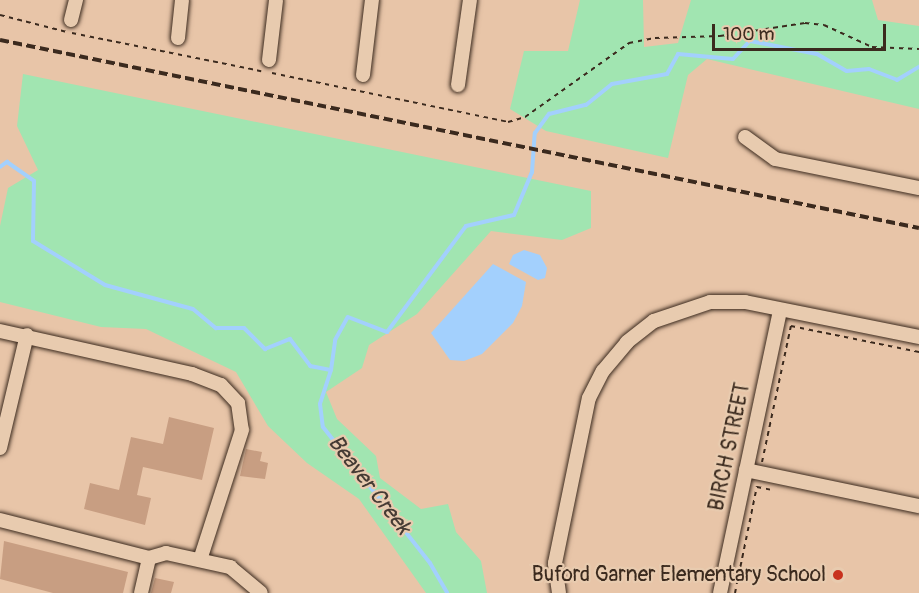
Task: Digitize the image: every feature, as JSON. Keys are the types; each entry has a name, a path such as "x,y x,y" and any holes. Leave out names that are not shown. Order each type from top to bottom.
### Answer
{"street":[{"path":"71,20 76,0"},
{"path":"178,38 182,0"},
{"path":"269,60 276,0"},
{"path":"363,75 372,0"},
{"path":"458,85 470,0"},
{"path":"744,137 775,159 919,188"},
{"path":"560,593 555,563 589,398 603,371 627,342 654,321 680,310 710,302 780,310 919,337"},
{"name":"BIRCH STREET","path":"720,593 755,476 780,310"},
{"path":"0,331 141,363 221,385 238,403 242,430 201,557"},
{"path":"0,448 27,336"},
{"path":"755,476 919,506"},
{"path":"0,520 149,558 166,553 201,557 230,567 261,593"},
{"path":"141,593 149,558"}],"path":[{"path":"735,593 755,476 791,326 919,352"},
{"path":"755,476 772,489"}],"green space":[{"path":"580,0 643,0 644,47 678,43 691,0 872,0 878,20 919,26 919,109 707,59 688,75 668,158 546,131 510,109 524,51 568,51"},
{"path":"23,74 591,191 591,228 562,240 491,231 417,314 369,345 362,368 326,392 337,419 376,456 380,478 421,509 448,504 456,532 481,561 487,593 426,593 359,499 307,463 268,426 236,372 146,329 101,327 0,302 0,226 8,188 38,170 17,126"}],"water":[{"path":"524,250 540,255 547,268 545,278 538,280 509,264 513,255"},
{"path":"493,264 526,282 522,306 513,323 482,354 464,361 450,360 431,333"}],"building":[{"path":"169,417 214,428 202,480 143,467 137,495 151,498 145,525 84,509 90,483 119,490 131,437 163,444"},
{"path":"246,449 262,452 260,461 268,463 265,479 240,476"},
{"path":"4,541 128,572 123,593 53,593 0,579"},
{"path":"155,578 174,582 171,593 151,593"}],"waterway":[{"path":"0,167 7,162 34,181 33,241 105,285 193,309 216,328 244,328 265,349 290,339 310,366 331,370 335,340 348,317 387,332 466,226 514,215 532,172 535,133 549,114 586,105 612,84 667,74 678,54 733,59 750,41 817,54 847,71 869,69 897,80 919,67"},
{"name":"Beaver Creek","path":"331,370 320,404 323,427 430,563 447,593"}],"railway":[{"path":"0,40 919,228"}],"place":[{"name":"Buford Garner Elementary School","path":"838,575"}]}
